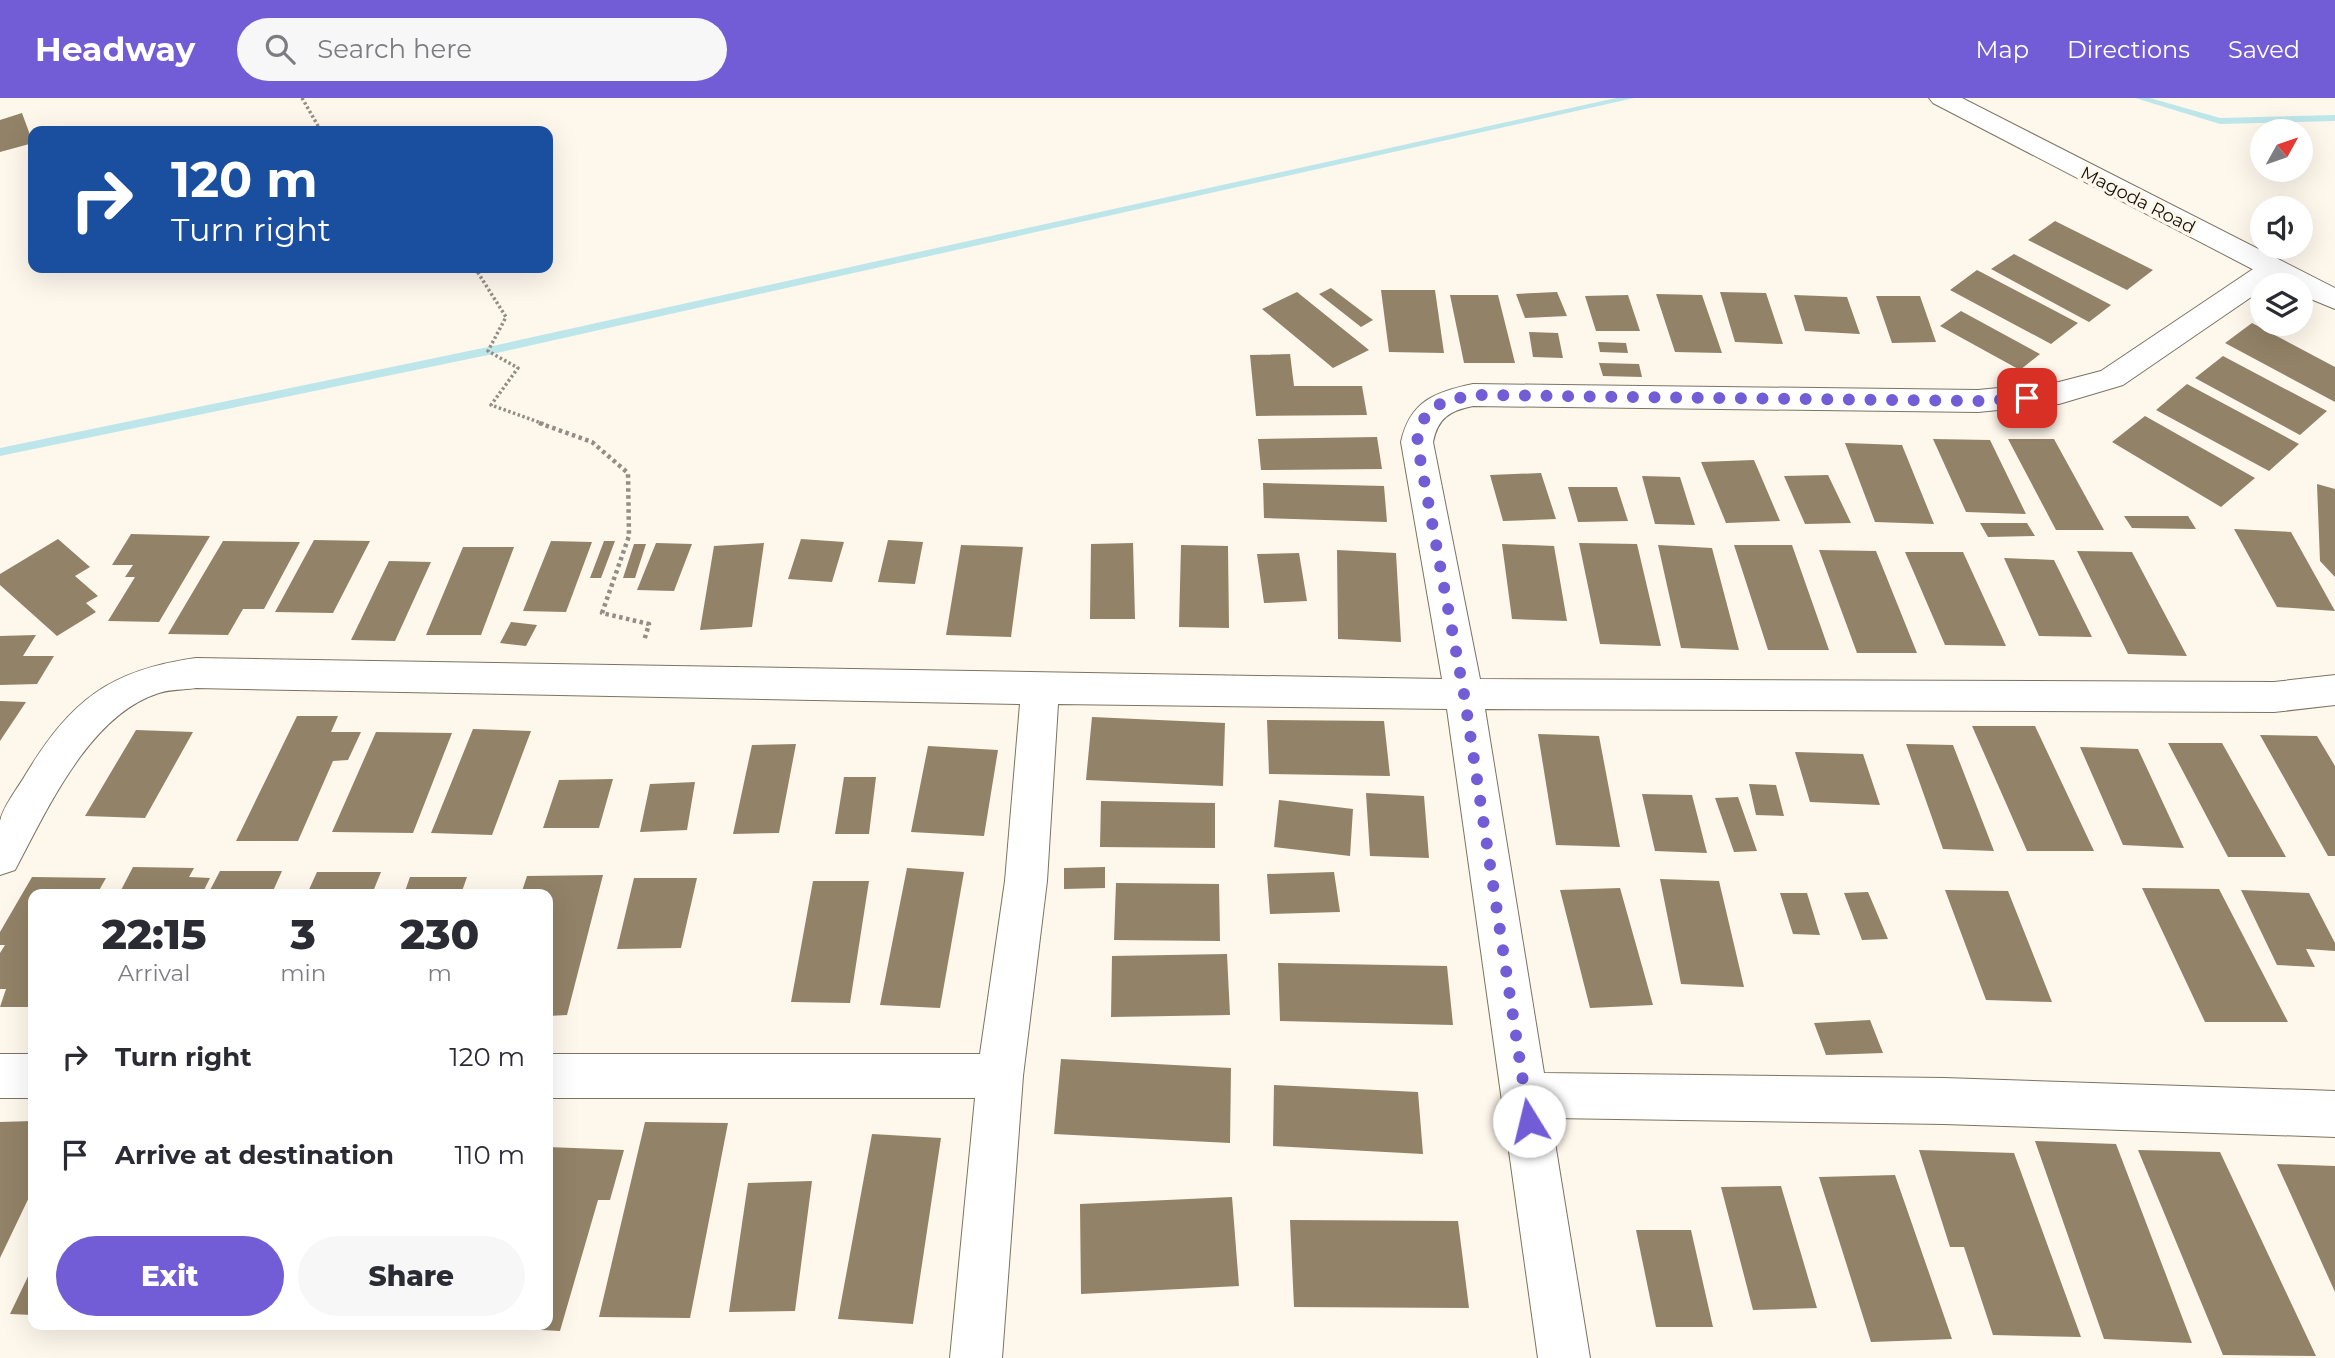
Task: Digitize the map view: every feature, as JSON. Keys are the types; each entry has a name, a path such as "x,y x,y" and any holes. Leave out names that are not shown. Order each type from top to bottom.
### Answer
{"street":[{"name":"Magoda Road","path":"1941,98 2335,300"},
{"path":"1564,1358 1464,694 1417,442 1420,423 1430,410 1447,401 1473,395 1978,401 2059,393 2112,378 2272,269"},
{"path":"0,857 74,736 96,712 120,694 153,680 196,673 1464,694 2274,697 2335,690"},
{"path":"976,1358 1000,1076 1026,881 1040,688"},
{"path":"0,1076 28,1076"},
{"path":"553,1076 1000,1076"},
{"path":"1525,1095 1944,1101 2335,1114"}],"path":[{"path":"302,98 318,126"},
{"path":"478,273 506,317 488,351 518,368 491,405 592,442 628,473 629,536 603,613 649,624 632,679"}],"building":[{"path":"22,113 28,129 28,144 0,152 0,120"},
{"path":"2055,221 2153,270 2127,290 2028,240"},
{"path":"2014,254 2111,305 2089,322 1991,269"},
{"path":"1977,270 2078,323 2051,344 1950,290"},
{"path":"1331,288 1373,320 1361,327 1319,294"},
{"path":"1381,290 1435,290 1444,353 1389,352"},
{"path":"1297,292 1369,350 1333,368 1262,309"},
{"path":"1557,292 1567,316 1525,318 1516,294"},
{"path":"1720,292 1766,293 1783,344 1735,342"},
{"path":"1656,294 1702,295 1722,353 1675,352"},
{"path":"1450,295 1498,295 1515,363 1464,363"},
{"path":"1628,295 1640,331 1596,331 1585,296"},
{"path":"1794,295 1847,297 1860,334 1805,331"},
{"path":"1876,296 1920,296 1936,342 1892,343"},
{"path":"1961,311 2040,354 2020,370 1940,326"},
{"path":"2250,324 2250,336 2277,336 2335,367 2335,402 2225,343"},
{"path":"1529,332 1558,333 1563,358 1533,357"},
{"path":"1598,342 1626,343 1628,353 1600,352"},
{"path":"1290,354 1294,386 1362,386 1367,415 1256,416 1250,355"},
{"path":"2223,356 2327,411 2300,435 2195,378"},
{"path":"1599,363 1639,364 1642,377 1603,376"},
{"path":"2187,384 2299,444 2269,471 2156,410"},
{"path":"2145,416 2255,478 2221,507 2112,442"},
{"path":"1377,437 1382,469 1261,470 1258,439"},
{"path":"1933,439 1990,440 2026,514 1966,512"},
{"path":"2008,439 2054,439 2104,530 2056,530"},
{"path":"1845,443 1902,445 1934,524 1875,522"},
{"path":"1754,460 1780,521 1726,523 1701,462"},
{"path":"1541,473 1556,519 1503,521 1490,475"},
{"path":"1828,475 1851,523 1805,524 1784,476"},
{"path":"1642,476 1680,477 1695,525 1655,524"},
{"path":"1263,483 1384,486 1387,522 1264,518"},
{"path":"2317,484 2335,489 2335,577 2320,561"},
{"path":"1568,487 1617,487 1628,521 1578,522"},
{"path":"2124,516 2188,516 2196,529 2132,528"},
{"path":"1980,523 2027,523 2035,536 1988,537"},
{"path":"2234,529 2291,532 2335,611 2277,607"},
{"path":"131,534 210,536 159,622 108,621 135,577 125,577 133,565 112,565"},
{"path":"58,539 90,567 75,576 98,596 86,603 96,612 57,636 0,585 0,574"},
{"path":"801,539 844,542 832,582 788,579"},
{"path":"314,540 370,541 333,613 275,612"},
{"path":"888,540 923,542 915,584 878,582"},
{"path":"223,541 300,542 264,609 243,609 228,635 168,634"},
{"path":"551,541 592,542 566,612 523,611"},
{"path":"604,541 615,541 601,578 590,578"},
{"path":"656,543 692,544 674,591 637,590"},
{"path":"764,543 752,627 700,630 714,546"},
{"path":"1133,543 1135,619 1090,619 1091,544"},
{"path":"1579,543 1637,544 1661,646 1600,644"},
{"path":"634,544 646,544 635,578 623,578"},
{"path":"1502,544 1554,546 1567,621 1512,619"},
{"path":"961,545 1023,547 1011,637 946,635"},
{"path":"1181,545 1228,546 1229,628 1179,627"},
{"path":"1658,545 1712,548 1739,650 1681,648"},
{"path":"1734,545 1792,545 1829,650 1768,650"},
{"path":"463,547 514,547 481,635 426,635"},
{"path":"1337,550 1396,553 1401,642 1338,639"},
{"path":"1819,550 1876,551 1917,653 1857,653"},
{"path":"2077,551 2132,552 2187,656 2128,654"},
{"path":"1905,552 1963,552 2006,646 1945,645"},
{"path":"1299,553 1307,601 1264,603 1257,554"},
{"path":"2004,558 2054,560 2092,637 2039,636"},
{"path":"389,561 431,562 395,641 351,640"},
{"path":"511,622 537,625 526,646 500,643"},
{"path":"36,635 23,656 54,656 37,684 0,685 0,636"},
{"path":"0,701 26,702 0,741"},
{"path":"297,716 338,716 331,732 361,732 348,760 333,761 298,841 236,841"},
{"path":"1092,717 1225,723 1223,786 1086,780"},
{"path":"1267,720 1384,721 1390,776 1269,774"},
{"path":"1972,726 2035,726 2094,851 2027,851"},
{"path":"473,729 531,731 492,835 431,833"},
{"path":"136,730 193,732 145,818 85,816"},
{"path":"376,732 452,733 413,833 332,832"},
{"path":"1538,734 1599,736 1620,847 1556,845"},
{"path":"2260,735 2317,736 2335,766 2335,856 2328,856"},
{"path":"2168,743 2222,743 2286,857 2228,857"},
{"path":"796,744 779,833 733,834 752,745"},
{"path":"1906,744 1953,745 1994,851 1943,849"},
{"path":"928,746 998,750 984,836 911,832"},
{"path":"2080,747 2138,749 2184,848 2123,845"},
{"path":"1795,752 1863,754 1880,805 1810,802"},
{"path":"844,777 876,777 869,834 835,834"},
{"path":"613,779 599,828 543,828 559,780"},
{"path":"695,782 687,830 640,832 650,784"},
{"path":"1749,784 1776,785 1784,816 1756,815"},
{"path":"1366,793 1424,796 1429,858 1370,856"},
{"path":"1642,794 1692,795 1707,853 1655,851"},
{"path":"1738,797 1757,851 1734,852 1715,798"},
{"path":"1279,800 1353,809 1350,856 1274,847"},
{"path":"1101,801 1215,803 1215,848 1100,847"},
{"path":"133,867 194,868 189,877 210,878 204,889 122,889"},
{"path":"1105,867 1105,888 1064,889 1064,868"},
{"path":"907,868 964,872 940,1008 880,1005"},
{"path":"220,871 282,871 274,889 211,889"},
{"path":"317,872 381,872 374,889 309,889"},
{"path":"1334,872 1340,912 1270,914 1267,874"},
{"path":"603,875 567,1015 553,1016 553,889 523,889 527,876"},
{"path":"32,877 106,878 100,889 28,889 28,1007 0,1007 6,989 0,989 0,953 5,945 0,945 0,932"},
{"path":"410,877 467,877 463,889 406,889"},
{"path":"634,878 697,878 681,948 617,949"},
{"path":"1660,879 1719,881 1744,987 1681,984"},
{"path":"813,881 869,881 850,1003 791,1002"},
{"path":"1116,883 1219,884 1220,941 1114,940"},
{"path":"1620,888 1653,1005 1590,1008 1560,890"},
{"path":"2142,888 2219,889 2288,1022 2205,1022"},
{"path":"1945,890 2008,891 2052,1002 1986,1000"},
{"path":"2241,890 2309,893 2335,943 2335,951 2306,949 2315,967 2277,965"},
{"path":"1868,892 1888,939 1862,940 1844,893"},
{"path":"1780,893 1807,893 1820,935 1793,934"},
{"path":"1227,954 1230,1015 1111,1017 1112,956"},
{"path":"1278,963 1447,966 1453,1025 1280,1021"},
{"path":"1870,1020 1883,1053 1826,1055 1814,1023"},
{"path":"1061,1059 1231,1068 1230,1143 1054,1134"},
{"path":"1274,1085 1418,1092 1423,1154 1273,1146"},
{"path":"28,1121 28,1199 0,1258 0,1122"},
{"path":"645,1122 728,1123 690,1318 599,1317"},
{"path":"872,1134 941,1138 913,1324 838,1319"},
{"path":"2035,1141 2116,1144 2192,1343 2104,1339"},
{"path":"553,1147 624,1150 610,1200 598,1200 560,1331 541,1330 553,1330"},
{"path":"1919,1150 2014,1153 2081,1337 1993,1335 1964,1247 1950,1247"},
{"path":"2138,1150 2220,1152 2316,1356 2223,1355"},
{"path":"2277,1164 2335,1166 2335,1292"},
{"path":"1895,1175 1952,1339 1871,1342 1819,1177"},
{"path":"812,1181 795,1311 729,1312 748,1183"},
{"path":"1781,1186 1817,1308 1753,1310 1721,1187"},
{"path":"1232,1197 1239,1286 1081,1294 1080,1204"},
{"path":"1290,1220 1458,1221 1469,1308 1294,1307"},
{"path":"1636,1230 1691,1230 1713,1327 1656,1327"},
{"path":"28,1276 28,1315 10,1314"}],"waterway":[{"path":"0,452 488,351 1629,98"},
{"path":"2140,98 2220,121 2335,118"}],"route":[{"path":"1529,1121 1464,694 1417,442 1420,423 1430,410 1447,401 1473,395 1978,401 2027,398"}]}
